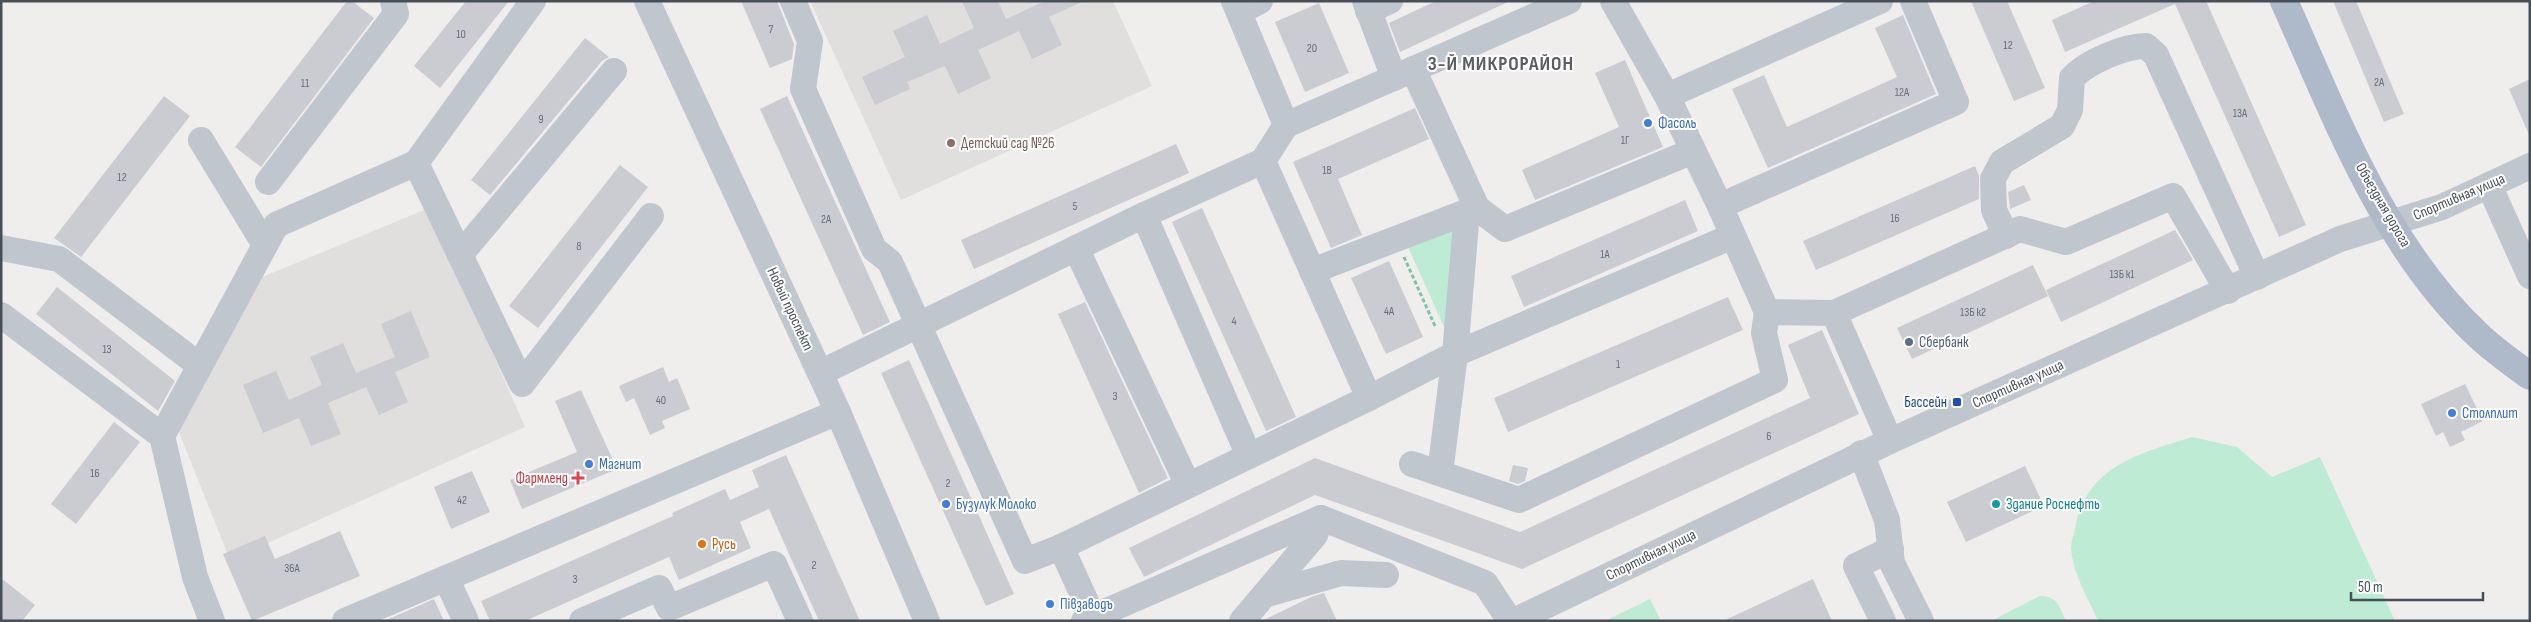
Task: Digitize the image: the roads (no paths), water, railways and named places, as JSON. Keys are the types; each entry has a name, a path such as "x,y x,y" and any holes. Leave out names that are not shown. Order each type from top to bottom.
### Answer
{"main road":[{"name":"Объездная дорога","path":"2284,1 2358,162 2391,224 2426,275 2454,310 2479,336 2530,376"}],"street":[{"path":"268,182 396,14 393,1"},
{"path":"162,436 276,225 416,163 533,1"},
{"name":"Новый проспект","path":"647,1 838,412 927,621"},
{"path":"794,1 810,41 804,89 874,249 890,262 1025,561 1061,547 1370,398 1455,344 1733,236"},
{"path":"820,373 1144,215 1263,161 1286,125 1569,1"},
{"path":"1412,464 1519,500 1775,380 1764,334 1767,312 1720,206 1667,96 1613,1"},
{"path":"1667,96 1880,1"},
{"path":"1720,206 1956,102 1912,1"},
{"path":"1244,5 1286,125"},
{"path":"1374,5 1404,74 1472,210 1505,229 1693,151"},
{"path":"2006,236 1994,210 1993,179 2002,162 2062,126 2070,110 2072,78 2080,70 2132,46 2146,46 2156,55 2257,277"},
{"path":"460,255 614,71"},
{"path":"201,140 265,245"},
{"path":"1263,161 1370,398"},
{"path":"416,163 522,384 651,216"},
{"name":"Спортивная улица","path":"1512,621 1890,441 2340,239 2442,207 2530,166"},
{"path":"2489,185 2530,276"},
{"path":"1767,312 1834,313 2020,229 2066,242 2173,196 2228,290"},
{"path":"1312,271 1472,210"},
{"path":"1440,474 1472,210"},
{"path":"1144,215 1249,456"},
{"path":"1,248 59,259 199,365"},
{"path":"1076,248 1188,486"},
{"path":"1834,313 1890,441"},
{"path":"1,315 162,436 195,577 212,621"},
{"path":"345,621 838,412"},
{"path":"1862,454 1887,520 1892,563 1921,621"},
{"path":"1061,547 1089,619 1321,518 1485,583 1512,621"},
{"path":"1242,621 1315,534 1321,518"},
{"path":"1883,621 1856,566 1891,549"},
{"path":"582,621 659,588 669,608 774,564 800,621"},
{"path":"1264,595 1341,573 1386,575"},
{"path":"446,578 466,621"}],"place":[{"name":"Фасоль","path":"1648,123"},
{"name":"Детский сад №26","path":"951,143"},
{"name":"Сбербанк","path":"1909,342"},
{"name":"Бассейн","path":"1957,402"},
{"name":"Столплит","path":"2452,413"},
{"name":"Магнит","path":"589,464"},
{"name":"Фармленд","path":"578,478"},
{"name":"Бузулук Молоко","path":"946,504"},
{"name":"Здание Роснефть","path":"1996,504"},
{"name":"Русь","path":"702,544"},
{"name":"Півзаводъ","path":"1050,604"}],"district":[{"name":"3-Й МИКРОРАЙОН","path":"1501,64"}]}
